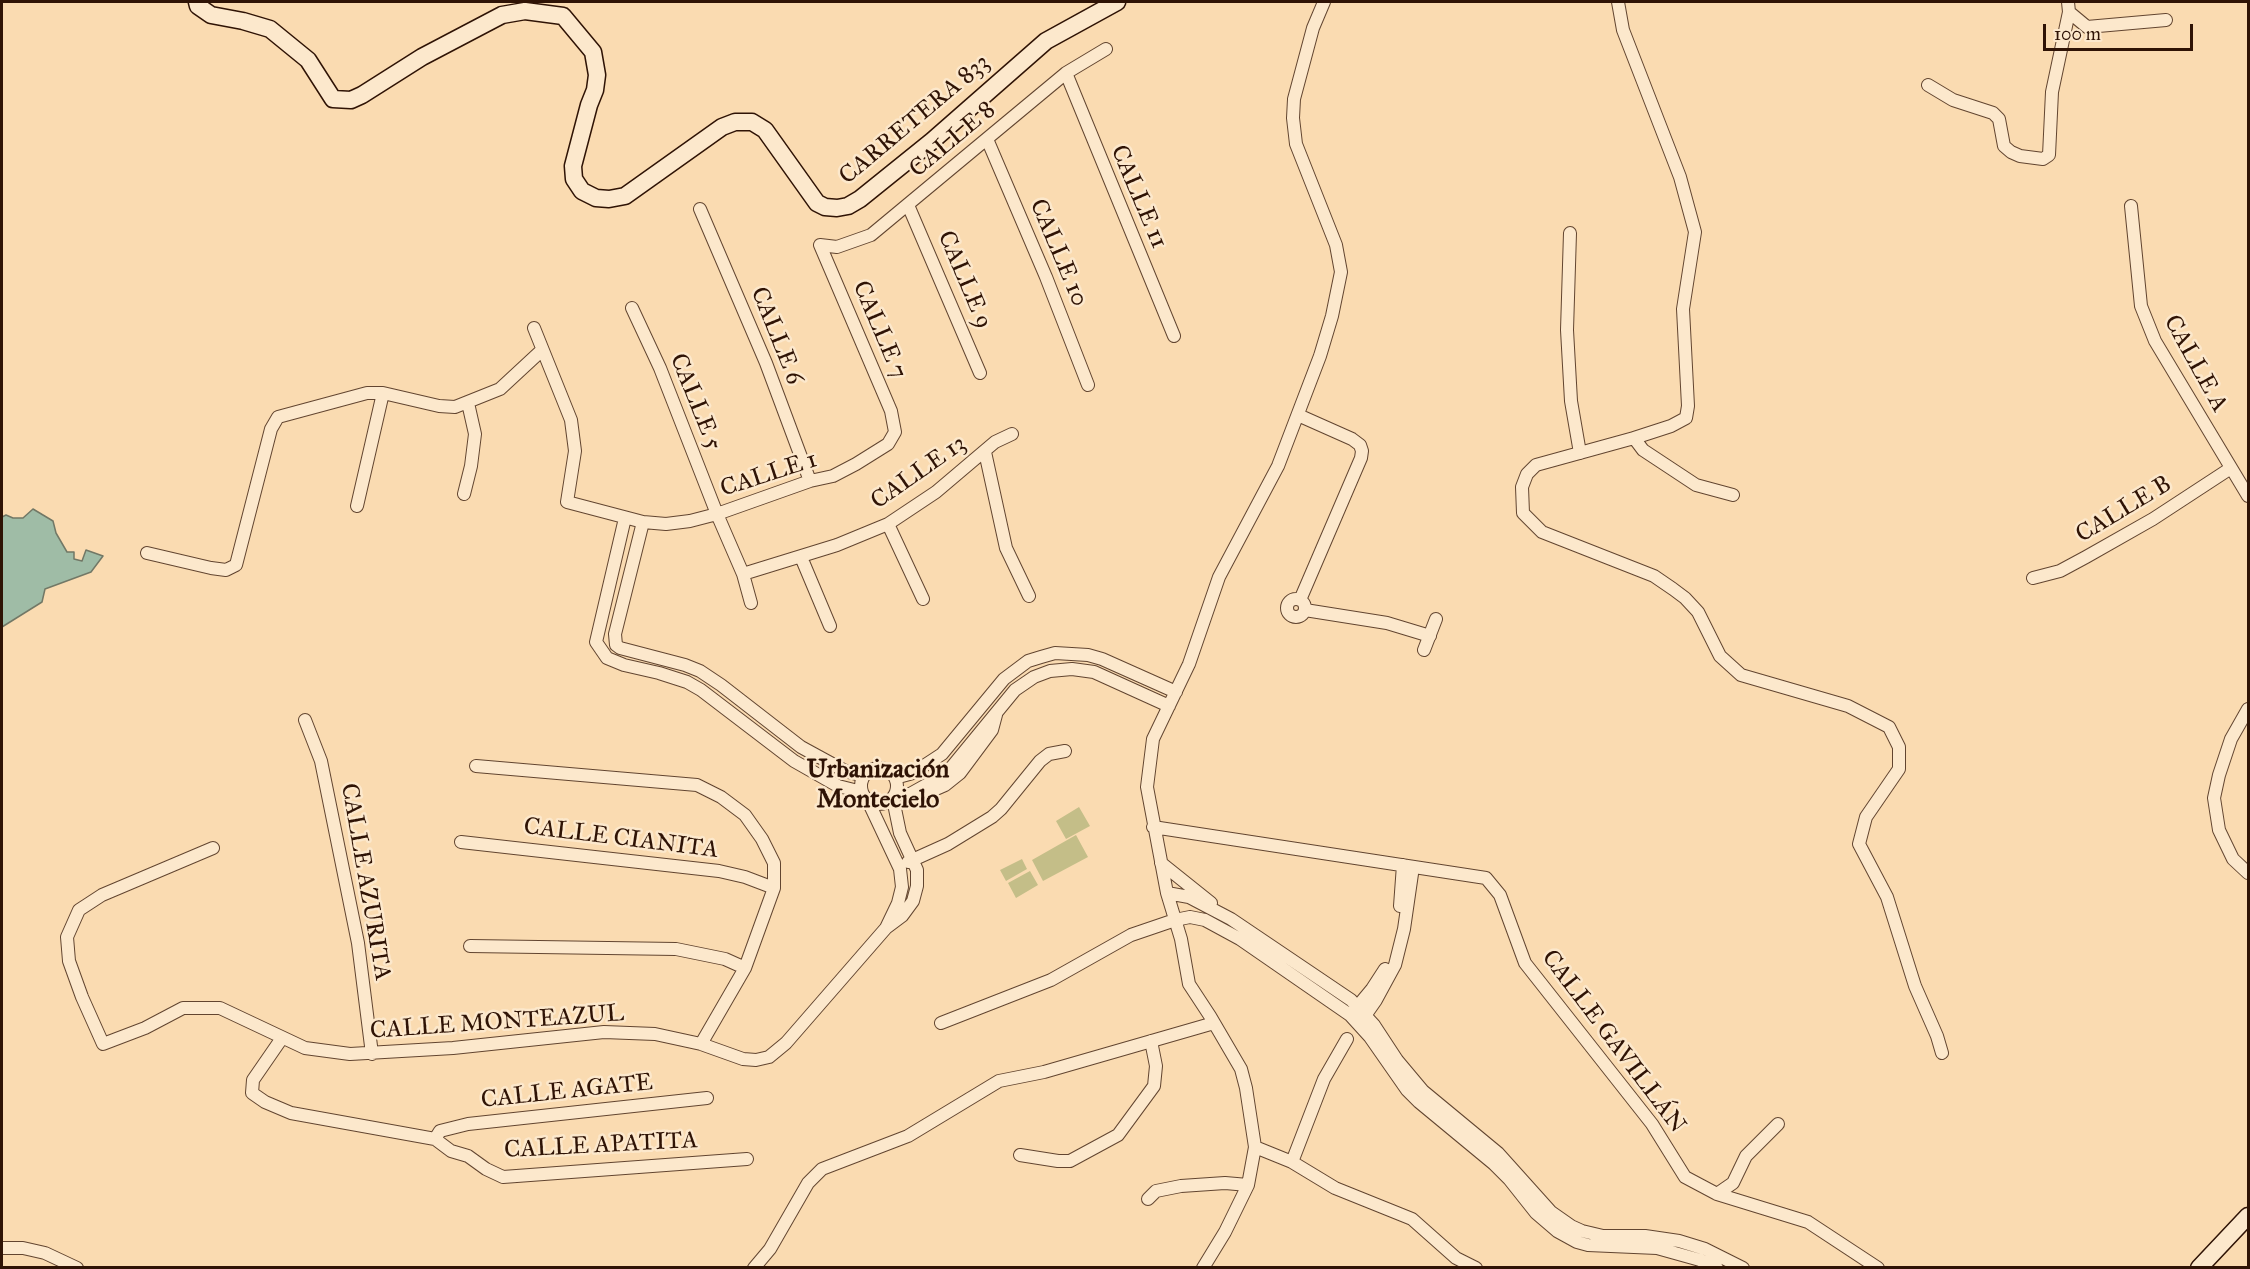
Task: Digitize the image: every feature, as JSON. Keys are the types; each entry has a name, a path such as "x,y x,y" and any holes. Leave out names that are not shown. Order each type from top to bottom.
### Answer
{"street":[{"name":"CARRETERA 833","path":"197,2 198,6 211,15 270,29 309,60 333,99 351,100 422,57 502,15 525,11 563,16 593,52 597,75 595,90 573,166 574,179 582,191 596,198 609,199 625,196 722,127 735,122 752,122 765,130 817,203 825,207 837,208 848,206 860,199 932,141 1046,41 1117,2"},
{"path":"1203,1268 1225,1232 1248,1185 1255,1147 1241,1069 1189,984 1182,939 1169,899 1153,827 1147,787 1153,739 1190,664 1219,577 1278,466 1299,415 1332,316 1341,272 1336,245 1296,144 1293,118 1294,99 1301,70 1313,28 1324,2"},
{"path":"1618,2 1623,30 1680,177 1695,232 1683,309 1688,406 1686,417 1671,426 1634,438 1536,465 1527,474 1522,487 1523,513 1542,532 1654,576 1673,589 1698,612 1720,656 1741,675 1848,706 1889,728 1899,747 1899,769 1866,817 1859,844 1887,897 1915,986 1942,1053"},
{"path":"2069,7 2087,27 2166,20"},
{"path":"1928,85 1953,100 1994,113 1999,118 2004,146 2020,156 2043,159 2049,155 2052,92 2069,7"},
{"name":"CALLE 8","path":"820,245 837,247 871,235 1066,74 1106,49"},
{"name":"CALLE 11","path":"1066,74 1174,336"},
{"name":"CALLE 10","path":"987,139 1088,385"},
{"name":"CALLE 9","path":"908,205 980,373"},
{"name":"CALLE A","path":"2131,206 2141,306 2155,341 2248,496"},
{"name":"CALLE 6","path":"700,209 766,363 810,481"},
{"path":"1570,233 1567,330 1571,401 1580,453"},
{"name":"CALLE 7","path":"820,245 891,411 895,432"},
{"name":"CALLE 5","path":"632,308 660,368 743,574 751,603"},
{"path":"147,553 211,568 226,570 236,565 270,429 278,417 367,393 383,393 439,406 455,407 468,403 500,389 542,351 534,328"},
{"name":"CALLE 1","path":"542,351 571,420 575,451 567,502 625,518 666,524 717,514 810,481 833,476 888,444 895,432"},
{"path":"357,506 383,393"},
{"path":"464,494 471,466 475,434 468,403"},
{"path":"1299,415 1352,439 1360,445 1362,451 1302,605 1387,623 1430,636"},
{"name":"CALLE 13","path":"743,574 801,557 888,524 936,492 995,442 1012,434"},
{"path":"1634,438 1643,450 1696,485 1733,495"},
{"path":"985,452 1006,548 1029,596"},
{"name":"CALLE B","path":"2033,578 2060,571 2086,557 2152,519 2231,468"},
{"path":"625,518 596,642 607,658 624,665 687,682 794,760 838,786 883,804 894,796 910,794 946,774 1016,690 1034,677 1050,671 1072,669 1094,672 1169,706"},
{"path":"643,522 615,634 616,645 700,671 801,747 845,771 864,776"},
{"path":"888,524 923,599"},
{"path":"801,557 830,626"},
{"path":"1424,650 1436,620"},
{"path":"895,778 913,773 942,754 1004,679 1028,662 1041,657 1055,653 1088,655 1176,692"},
{"path":"2248,709 2231,739 2214,798 2219,830 2233,859 2248,873"},
{"name":"CALLE AZURITA","path":"305,720 321,761 358,943 372,1054"},
{"path":"898,866 948,844 992,817 1040,761 1049,754 1065,752"},
{"path":"476,766 697,785 721,796 745,815 762,839 774,863 774,888 745,968 700,1044"},
{"path":"865,797 861,787 864,776 872,770 883,768 895,778"},
{"path":"894,796 895,778"},
{"name":"CALLE MONTEAZUL","path":"213,848 102,895 79,910 67,937 69,961 82,998 103,1044 145,1028 183,1008 220,1008 305,1048 350,1054 453,1048 604,1032 655,1034 700,1044 743,1059 756,1060 769,1057 786,1043 886,928 902,916 913,901 917,886 917,870 900,833 894,796"},
{"name":"CALLE MONTEAZUL","path":"865,797 898,866 902,886 898,903 886,928"},
{"name":"CALLE GAVILLÁN","path":"1153,827 1486,878 1500,896 1525,963 1652,1124 1685,1177 1717,1194 1808,1222 1878,1268"},
{"name":"CALLE CIANITA","path":"461,842 719,871 745,877 774,888"},
{"path":"1161,863 1228,924"},
{"path":"1358,1015 1395,964 1404,929 1408,866"},
{"path":"1169,899 1189,897 1358,1015 1417,1085 1498,1153 1551,1212 1571,1226 1603,1236 1645,1236 1679,1241 1705,1249 1743,1268"},
{"path":"941,1023 1051,980 1131,935 1175,920 1196,918 1228,924"},
{"path":"470,946 676,949 725,959 745,968"},
{"path":"1358,1015 1407,1090 1494,1164 1536,1212 1557,1230 1577,1242 1588,1245 1657,1248 1700,1260 1718,1268"},
{"path":"754,1268 770,1249 808,1182 822,1169 908,1136 999,1081 1044,1072 1214,1023"},
{"name":"CALLE APATITA","path":"282,1038 253,1080 252,1093 265,1102 291,1113 435,1138 451,1151 468,1156 486,1169 503,1177 747,1159"},
{"path":"1292,1162 1324,1079 1347,1039"},
{"path":"1020,1155 1070,1161 1118,1135 1154,1086 1156,1066 1150,1041"},
{"name":"CALLE AGATE","path":"435,1138 440,1131 468,1124 707,1098"},
{"path":"1717,1194 1733,1183 1746,1156 1778,1124"},
{"path":"1255,1147 1292,1162 1335,1188 1412,1219 1455,1263 1476,1268"},
{"path":"1148,1199 1156,1191 1165,1188 1226,1183 1248,1185"},
{"path":"2199,1268 2248,1216"},
{"path":"2,1248 23,1248 45,1252 77,1268"}],"shaded area":[{"path":"33,509 53,521 56,533 67,552 74,552 74,559 82,561 86,550 103,556 91,572 45,589 42,602 2,627 2,517 6,515 23,518"},
{"path":"1079,807 1090,826 1066,839 1056,821"},
{"path":"1076,835 1088,857 1043,881 1032,860"},
{"path":"1022,859 1027,869 1006,881 1000,870"},
{"path":"1030,871 1038,885 1016,898 1008,883"}],"district":[{"name":"Urbanización Montecielo","path":"878,786"}]}
